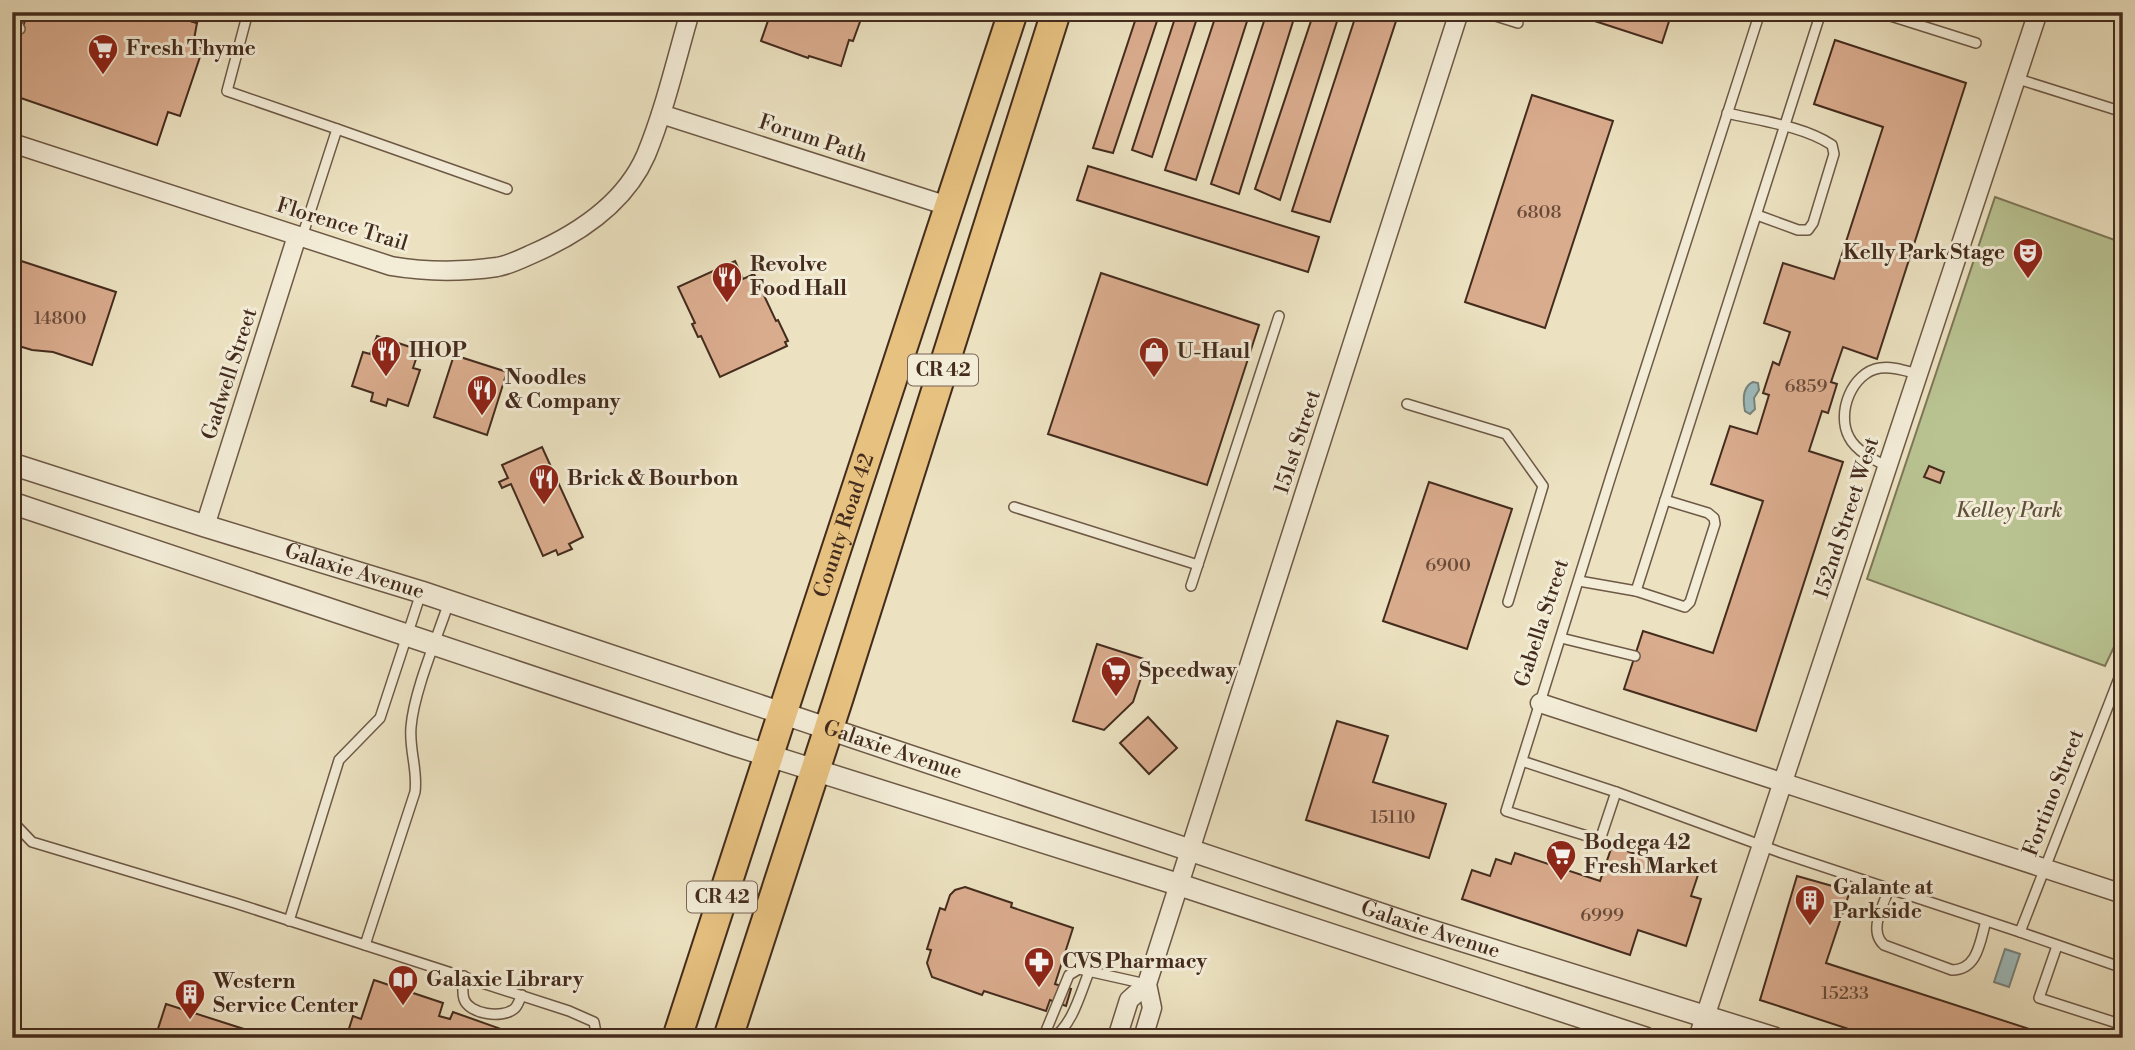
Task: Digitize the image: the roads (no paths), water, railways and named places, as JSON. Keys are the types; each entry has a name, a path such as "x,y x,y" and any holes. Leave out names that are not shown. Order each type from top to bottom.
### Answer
{"highway":[{"name":"County Road 42","path":"677,1038 767,755 951,207 1013,12"},
{"name":"CR 42","path":"729,1038 1056,12"}],"street":[{"name":"Florence Trail","path":"12,143 373,261 413,270 456,270 508,264 568,238 587,225 621,193 645,156 690,12"},
{"name":"151st Street","path":"1147,984 1459,12"},
{"name":"152nd Street West","path":"1698,1038 2038,12"},
{"name":"Forum Path","path":"660,114 951,207"},
{"name":"Gadwell Street","path":"205,526 300,237"},
{"name":"Galaxie Avenue","path":"12,464 421,592 1419,927 1774,1038"},
{"name":"Galaxie Avenue","path":"12,503 767,755 1180,885 1645,1038"},
{"name":"Gabella Street","path":"1540,703 2123,894"},
{"path":"1117,1038 1129,1000 1147,984 1153,1008 1143,1038"}],"lane":[{"path":"248,12 227,91 507,189"},
{"path":"1483,12 1518,23"},
{"name":"Gabella Street","path":"1540,703 1760,12"},
{"path":"1636,591 1821,12"},
{"path":"1878,12 1976,43"},
{"path":"12,14 20,29"},
{"path":"2015,78 2123,112"},
{"path":"1727,113 1785,127 1832,145 1834,154 1817,212 1808,230 1798,230 1757,215"},
{"path":"300,237 337,129"},
{"path":"1191,586 1279,316"},
{"path":"1888,467 1868,457 1849,439 1843,419 1849,397 1861,376 1879,368 1918,374"},
{"path":"1407,404 1506,435 1543,486 1508,602"},
{"path":"1579,581 1636,591 1685,607 1690,603 1715,524 1714,518 1708,513 1665,500"},
{"path":"1014,507 1198,565"},
{"path":"289,920 339,760 380,718 421,592"},
{"path":"365,945 415,792 416,771 410,743 413,711 449,602"},
{"path":"1561,638 1635,656"},
{"name":"Fortino Street","path":"2020,932 2123,668"},
{"path":"1540,703 1506,811 1600,840 1616,792"},
{"path":"1522,761 2123,968"},
{"path":"12,821 32,842 289,920 569,1011 594,1022 597,1038"},
{"path":"1888,888 1875,931 1877,939 1884,946 1952,970 1969,966 1986,921"},
{"path":"2057,946 2039,998 2123,1026"},
{"path":"1043,1038 1069,975 1079,969 1147,984"},
{"path":"1053,1038 1071,1015 1089,972"},
{"path":"464,976 464,999 470,1007 481,1012 494,1015 508,1013 516,1008 522,995"}],"water":[{"path":"1758,383 1759,390 1754,398 1755,409 1750,414 1745,411 1744,395 1749,384"},
{"path":"2005,949 2020,954 2009,987 1994,982"}],"place":[{"name":"Fresh Thyme","path":"103,76"},
{"name":"Kelly Park Stage","path":"2028,280"},
{"name":"Revolve Food Hall","path":"727,304"},
{"name":"IHOP","path":"386,378"},
{"name":"U-Haul","path":"1154,379"},
{"name":"Noodles & Company","path":"482,417"},
{"name":"Brick & Bourbon","path":"544,506"},
{"name":"Speedway","path":"1116,698"},
{"name":"Bodega 42 Fresh Market","path":"1561,882"},
{"name":"Galante at Parkside","path":"1810,927"},
{"name":"CVS Pharmacy","path":"1039,989"},
{"name":"Galaxie Library","path":"403,1007"},
{"name":"Western Service Center","path":"190,1021"}],"park label":[{"name":"Kelley Park","path":"2009,511"}]}
